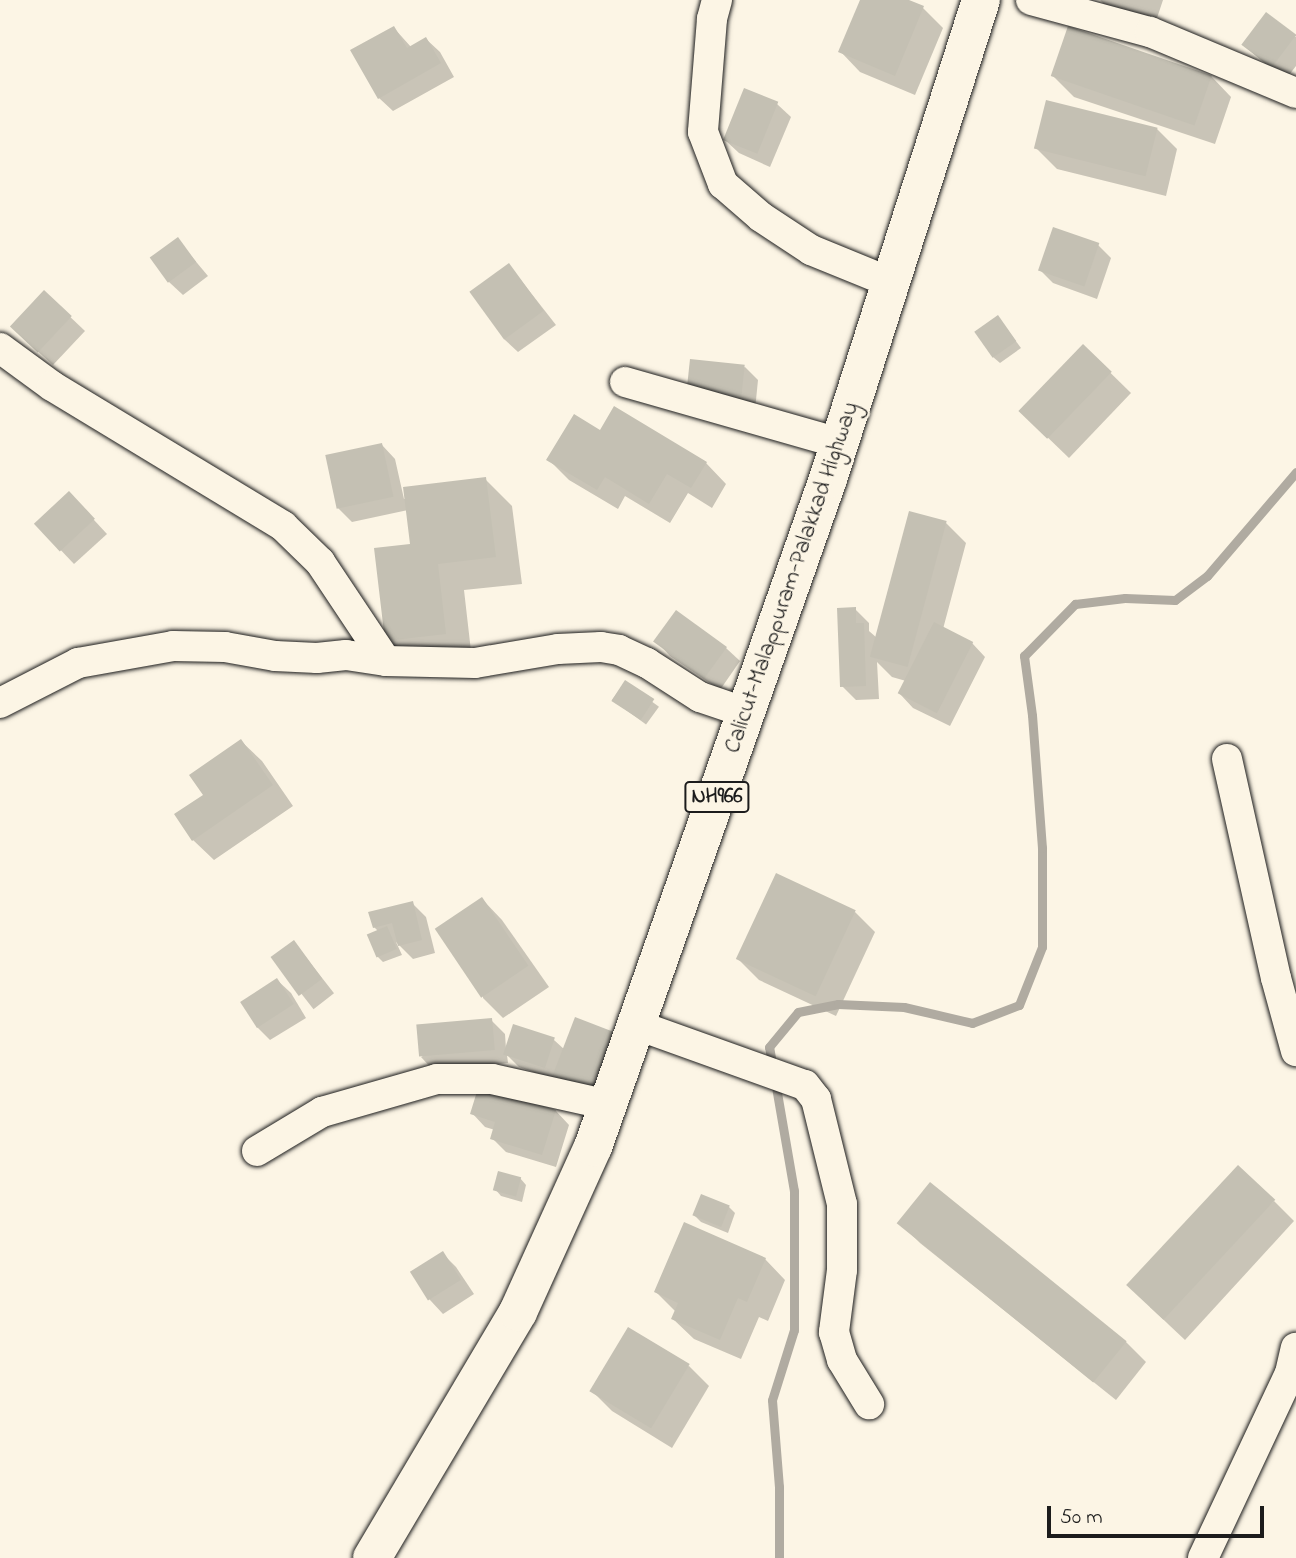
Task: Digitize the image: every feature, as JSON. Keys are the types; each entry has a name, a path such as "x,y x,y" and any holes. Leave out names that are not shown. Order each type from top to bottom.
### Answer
{"highway":[{"name":"Calicut-Malappuram-Palakkad Highway","path":"372,1558 518,1312 593,1147 608,1105 654,1032 747,713 892,283 981,0"}],"street":[{"path":"717,0 712,19 703,132 723,184 761,217 811,250 892,283"},
{"path":"1031,0 1150,32 1296,93"},
{"path":"0,348 52,386 284,526 320,562 386,661"},
{"path":"625,382 839,443"},
{"path":"0,703 78,663 173,646 225,648 275,656 317,658 346,655 386,661 475,663 558,649 601,647 619,650 647,663 701,697 747,713"},
{"path":"1227,759 1276,978 1296,1051"},
{"path":"654,1032 805,1085 816,1099 842,1204 842,1270 834,1332 842,1360 869,1405"},
{"path":"257,1151 322,1112 437,1079 492,1079 608,1105"},
{"path":"1203,1558 1290,1373 1296,1348"}],"building":[{"path":"860,0 909,0 924,6 895,76 838,52"},
{"path":"1266,12 1296,35 1272,68 1241,45"},
{"path":"394,26 407,48 426,37 441,63 378,99 350,50"},
{"path":"1068,26 1212,75 1194,126 1051,76"},
{"path":"744,88 778,102 757,154 723,140"},
{"path":"1046,100 1158,128 1145,176 1034,149"},
{"path":"1053,227 1099,243 1084,286 1038,270"},
{"path":"178,237 196,262 168,283 150,258"},
{"path":"509,263 544,311 504,340 469,292"},
{"path":"44,290 72,316 38,352 10,327"},
{"path":"998,315 1016,341 993,358 974,332"},
{"path":"1083,344 1112,372 1047,439 1018,411"},
{"path":"690,359 745,365 741,397 687,391"},
{"path":"614,406 707,462 691,488 667,474 649,504 605,477 597,490 546,460 574,414 600,430"},
{"path":"382,443 393,497 337,509 325,455"},
{"path":"486,477 496,557 438,564 446,634 385,641 374,548 410,544 403,487"},
{"path":"69,491 95,519 60,552 34,524"},
{"path":"909,511 947,521 908,667 870,657"},
{"path":"856,607 856,623 864,623 866,686 840,687 837,608"},
{"path":"676,610 727,647 704,679 653,642"},
{"path":"934,622 973,642 937,713 898,693"},
{"path":"625,680 654,699 641,720 611,701"},
{"path":"241,739 273,785 192,841 174,814 203,795 189,775"},
{"path":"776,873 856,910 816,996 736,959"},
{"path":"482,897 528,966 481,998 435,929"},
{"path":"413,901 422,940 398,946 392,923 373,928 368,912"},
{"path":"387,926 397,949 377,958 367,935"},
{"path":"294,940 322,979 299,996 271,957"},
{"path":"277,978 294,1004 257,1028 240,1002"},
{"path":"575,1017 615,1032 593,1090 553,1075"},
{"path":"492,1018 495,1050 419,1057 416,1025"},
{"path":"513,1024 555,1038 545,1068 503,1054"},
{"path":"479,1085 556,1110 542,1155 490,1139 495,1122 470,1114"},
{"path":"1238,1165 1275,1200 1163,1320 1126,1285"},
{"path":"498,1171 521,1177 516,1197 493,1190"},
{"path":"930,1182 1127,1341 1093,1382 897,1223"},
{"path":"701,1194 730,1206 721,1227 692,1215"},
{"path":"684,1222 766,1258 747,1302 738,1298 720,1340 671,1319 678,1303 654,1292"},
{"path":"443,1251 461,1280 428,1301 410,1272"},
{"path":"628,1327 690,1364 651,1428 589,1391"}],"waterway":[{"path":"779,1558 779,1487 772,1400 794,1330 794,1191 769,1047 798,1012 838,1004 904,1007 972,1023 1019,1005 1042,947 1042,848 1032,715 1024,656 1075,604 1125,598 1175,600 1207,576 1296,472"}]}
